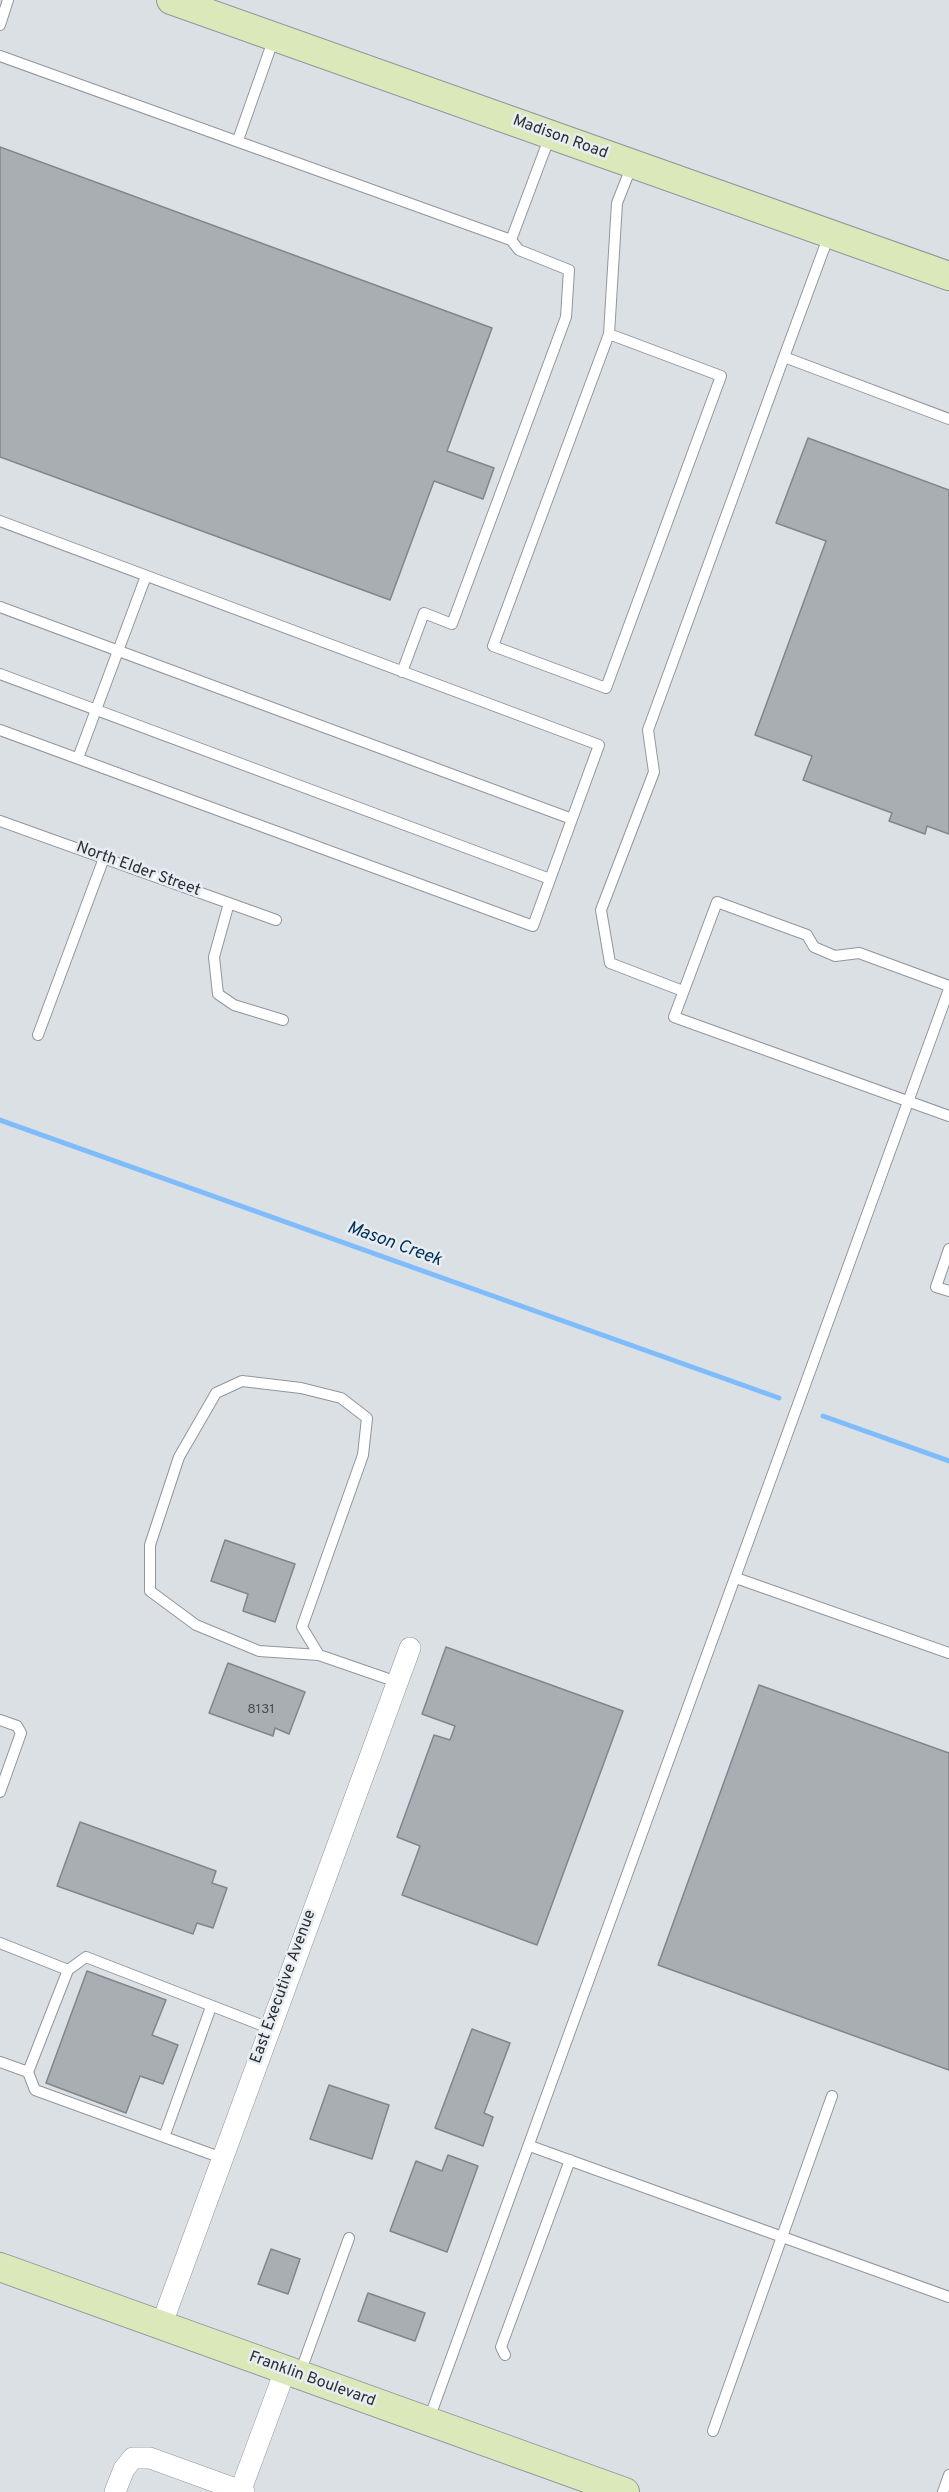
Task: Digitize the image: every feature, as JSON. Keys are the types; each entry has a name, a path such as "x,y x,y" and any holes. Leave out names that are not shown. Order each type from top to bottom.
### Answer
{"street":[{"name":"Madison Road","path":"171,0 949,276"},
{"name":"East Executive Avenue","path":"161,2326 268,2028 410,1648"},
{"name":"Franklin Boulevard","path":"0,2267 625,2492"},
{"path":"115,2492 124,2469 133,2458 150,2458 242,2492 292,2373"}],"lane":[{"path":"0,25 8,0"},
{"path":"238,140 275,37"},
{"path":"0,57 238,140 512,240 519,250 569,270 566,317 452,624 424,613 402,672"},
{"path":"512,240 551,135"},
{"path":"609,334 721,376 606,688 493,646 609,334 617,203 632,164"},
{"path":"683,991 610,963 601,910 654,772 648,730 829,234"},
{"path":"784,357 949,419"},
{"path":"0,521 599,745 533,926 0,730"},
{"path":"78,758 146,576"},
{"path":"0,607 572,819"},
{"path":"0,674 550,879"},
{"name":"North Elder Street","path":"0,821 276,920"},
{"path":"38,1035 104,858"},
{"path":"428,2422 736,1578 906,1100 949,987 859,953 835,956 814,947 807,935 717,902 674,1017 906,1100 949,1116"},
{"path":"229,903 214,957 218,994 234,1005 282,1020"},
{"path":"949,1249 936,1287 949,1291"},
{"path":"319,1655 302,1627 363,1455 367,1418 341,1398 301,1388 242,1381 216,1393 179,1457 150,1545 150,1591 196,1625 260,1651 319,1655 397,1682"},
{"path":"736,1578 949,1653"},
{"path":"0,1720 17,1726 21,1733 0,1792"},
{"path":"0,1943 68,1970"},
{"path":"222,2158 35,2090 28,2072 68,1970 86,1957 268,2028"},
{"path":"164,2137 212,2007"},
{"path":"0,2062 28,2072"},
{"path":"713,2431 832,2096"},
{"path":"530,2146 949,2297"},
{"path":"505,2355 501,2347 570,2160"},
{"path":"292,2373 349,2238"},
{"path":"943,2492 949,2475"}],"building":[{"path":"0,147 492,328 447,451 494,468 483,499 434,481 390,600 0,457"},
{"path":"808,438 949,490 949,834 927,826 925,834 889,821 892,813 803,780 812,756 755,735 826,541 776,523"},
{"path":"225,1540 295,1564 275,1622 243,1611 248,1594 211,1581"},
{"path":"446,1647 623,1711 537,1945 402,1895 420,1846 397,1837 434,1735 450,1740 455,1726 422,1714"},
{"path":"228,1663 305,1692 289,1734 275,1728 273,1736 209,1713"},
{"path":"759,1685 949,1753 949,2070 658,1965"},
{"path":"80,1822 216,1871 212,1883 227,1888 213,1928 197,1923 193,1934 57,1886"},
{"path":"87,1971 166,2000 152,2035 178,2045 163,2084 140,2076 126,2113 46,2083"},
{"path":"472,2029 510,2043 484,2113 493,2117 483,2146 435,2128"},
{"path":"329,2085 389,2105 372,2159 310,2139"},
{"path":"448,2155 478,2166 447,2252 390,2231 416,2161 442,2171"},
{"path":"271,2249 300,2259 288,2294 258,2284"},
{"path":"368,2293 425,2313 415,2341 358,2321"}],"waterway":[{"name":"Mason Creek","path":"0,1120 779,1398"},
{"name":"Mason Creek","path":"823,1416 949,1461"}]}
